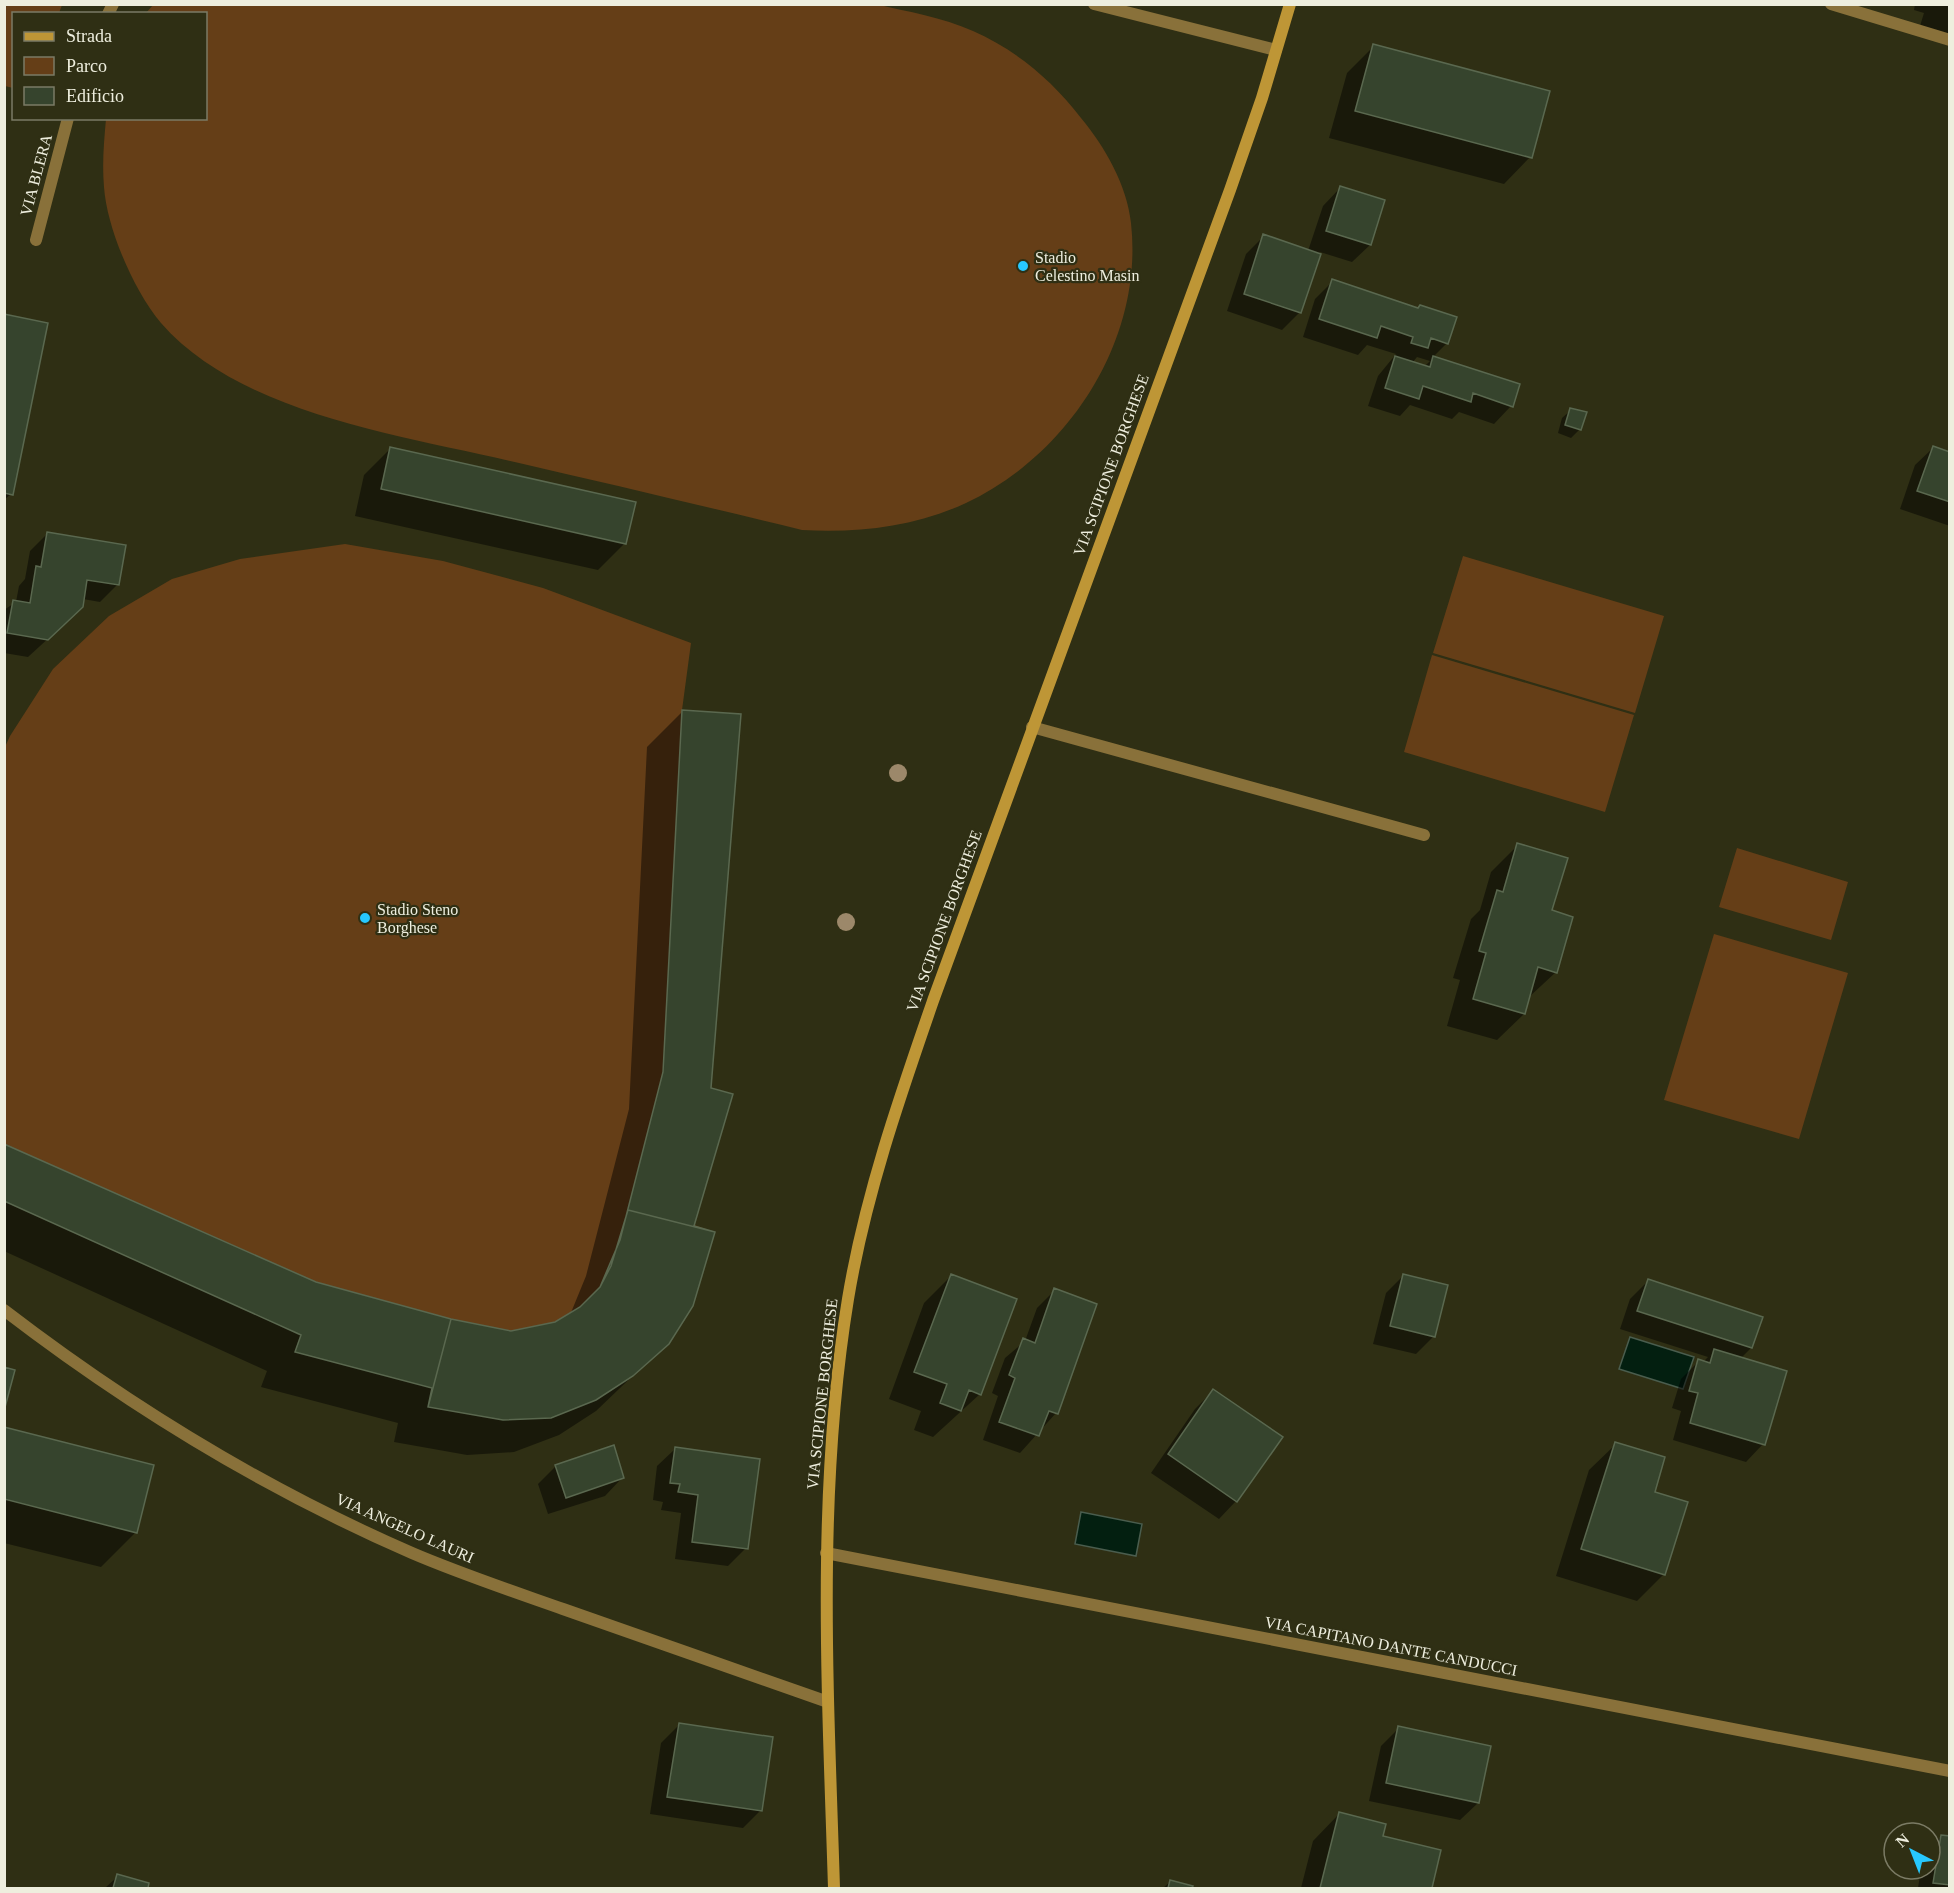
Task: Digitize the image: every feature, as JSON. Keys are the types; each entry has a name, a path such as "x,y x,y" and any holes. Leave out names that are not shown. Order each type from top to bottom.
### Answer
{"main road":[{"name":"VIA SCIPIONE BORGHESE","path":"834,1888 828,1702 826,1553 828,1470 848,1298 858,1249 901,1093 1032,726 1230,190 1290,4"}],"street":[{"path":"1094,4 1276,50"},
{"path":"1831,4 1950,40"},
{"name":"VIA BLERA","path":"36,240 67,120"},
{"path":"1032,726 1424,835"},
{"name":"VIA ANGELO LAURI","path":"4,1310 96,1377 156,1416 271,1483 387,1542 466,1574 828,1702"},
{"name":"VIA CAPITANO DANTE CANDUCCI","path":"826,1553 1950,1771"}],"green space":[{"path":"5,4 62,5 59,12 12,12 12,88 5,86"},
{"path":"876,4 961,26 1004,47 1032,67 1070,104 1090,129 1114,167 1129,209 1132,266 1125,309 1112,350 1092,388 1067,424 1037,455 1003,482 966,503 926,518 865,529 802,530 377,431 280,401 235,380 195,354 161,323 141,294 116,240 106,204 104,187 106,120 207,120 207,12 147,12 153,5"},
{"name":"Stadio Steno Borghese","path":"345,544 443,561 543,588 691,643 682,710 741,714 711,1088 733,1094 694,1225 715,1232 669,1344 633,1376 596,1400 551,1418 503,1420 428,1407 432,1388 295,1352 301,1335 5,1201 5,747 10,736 53,669 109,616 172,579 240,559"},
{"path":"1463,556 1664,616 1635,713 1433,653"},
{"path":"1432,655 1634,715 1605,812 1404,752"},
{"path":"1737,848 1848,882 1831,940 1719,907"},
{"path":"1714,934 1848,973 1799,1139 1664,1100"}],"shaded area":[{"path":"1630,1337 1694,1357 1683,1389 1619,1369"},
{"path":"1081,1512 1142,1524 1136,1556 1075,1544"}],"building":[{"path":"1373,44 1550,91 1532,158 1355,111"},
{"path":"1340,186 1385,200 1371,245 1326,231"},
{"path":"1263,234 1321,254 1301,313 1244,294"},
{"path":"1332,279 1418,308 1420,305 1457,317 1448,344 1431,338 1428,348 1411,343 1413,337 1381,326 1377,338 1319,319"},
{"path":"4,314 48,323 13,495 4,493"},
{"path":"1395,356 1430,367 1433,356 1520,384 1513,407 1473,393 1471,402 1423,386 1419,399 1385,388"},
{"path":"1570,408 1587,412 1581,430 1565,425"},
{"path":"1933,446 1950,452 1950,502 1917,491"},
{"path":"390,447 636,502 626,544 381,489"},
{"path":"47,532 126,545 119,585 87,580 83,607 48,640 7,633 13,600 30,603 36,566 41,567"},
{"path":"682,710 741,714 711,1088 733,1094 694,1226 715,1232 693,1306 669,1344 633,1376 596,1400 551,1418 503,1420 428,1407 432,1388 295,1352 301,1335 4,1201 4,1144 316,1282 451,1319 511,1331 555,1322 580,1307 600,1287 620,1240 663,1072"},
{"path":"1517,843 1568,858 1552,910 1573,917 1557,973 1538,967 1525,1014 1473,999 1486,953 1479,951 1497,890 1503,892"},
{"path":"628,1210 715,1232 693,1306 669,1344 633,1376 596,1400 551,1418 503,1420 428,1407 451,1319 511,1331 555,1322 580,1307 600,1287 611,1266"},
{"path":"951,1274 1017,1299 981,1395 969,1390 961,1411 940,1403 947,1384 914,1372"},
{"path":"1403,1274 1448,1285 1435,1337 1390,1326"},
{"path":"1648,1279 1763,1317 1752,1348 1637,1311"},
{"path":"1054,1288 1097,1304 1058,1414 1049,1411 1039,1436 999,1422 1015,1378 1009,1375 1023,1338 1035,1343"},
{"path":"1714,1349 1787,1371 1765,1445 1690,1423 1698,1393 1689,1391 1698,1359 1710,1363"},
{"path":"4,1367 15,1370 4,1411"},
{"path":"1213,1389 1283,1437 1237,1502 1168,1454"},
{"path":"4,1427 154,1465 137,1533 4,1499"},
{"path":"1615,1442 1665,1457 1655,1492 1688,1502 1665,1575 1581,1549"},
{"path":"614,1445 624,1478 566,1498 555,1465"},
{"path":"675,1447 760,1459 748,1549 692,1542 698,1495 678,1492 680,1484 670,1483"},
{"path":"679,1723 773,1737 762,1811 667,1797"},
{"path":"1398,1726 1491,1746 1479,1803 1386,1783"},
{"path":"1339,1812 1386,1824 1383,1836 1441,1850 1432,1888 1320,1888"},
{"path":"1942,1835 1950,1836 1950,1885 1933,1883 1933,1881 1942,1881"},
{"path":"117,1874 149,1883 148,1888 113,1888"},
{"path":"1170,1880 1193,1886 1192,1888 1168,1888"}],"place":[{"name":"Stadio Celestino Masin","path":"1023,266"},
{"name":"Stadio Steno Borghese","path":"365,918"}]}
